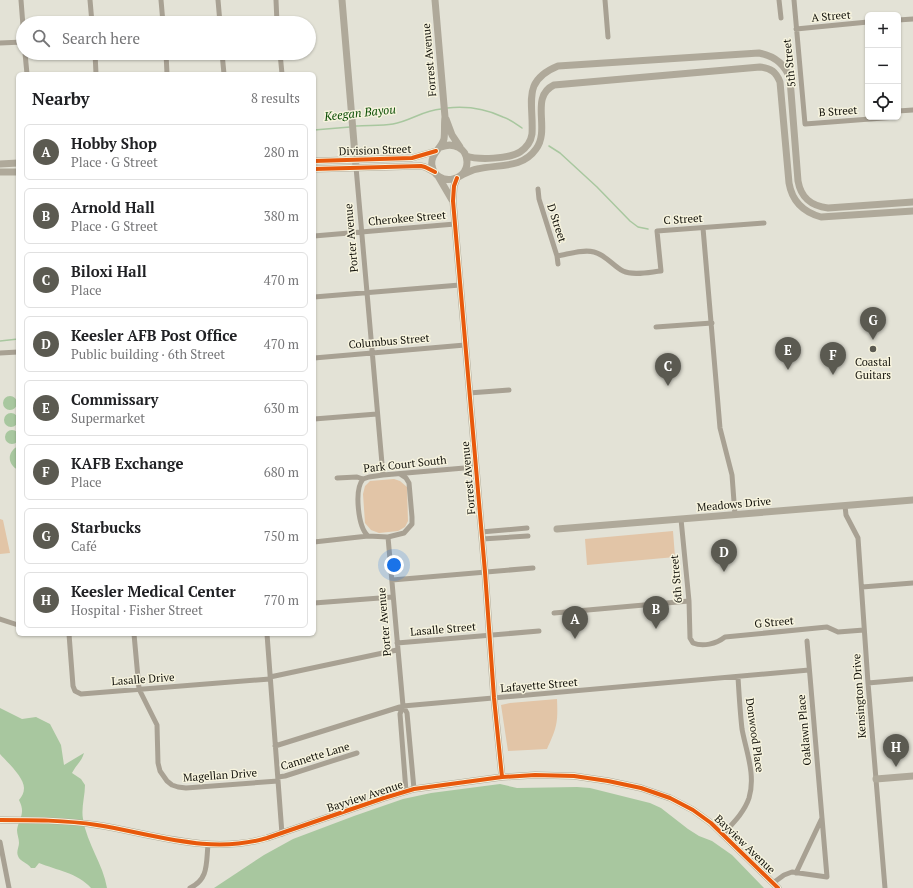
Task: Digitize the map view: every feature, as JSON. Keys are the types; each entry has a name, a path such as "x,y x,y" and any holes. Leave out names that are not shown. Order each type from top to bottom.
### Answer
{"street":[{"path":"21,0 22,16"},
{"path":"90,0 91,16"},
{"path":"161,0 162,16"},
{"path":"218,0 219,16"},
{"path":"276,0 277,16"},
{"name":"Porter Avenue","path":"342,0 383,475"},
{"name":"Forrest Avenue","path":"435,0 444,115 444,136 438,149"},
{"path":"605,0 608,37"},
{"path":"779,0 781,18"},
{"name":"5th Street","path":"794,0 805,124"},
{"path":"901,20 913,19"},
{"name":"A Street","path":"796,29 865,22"},
{"path":"0,43 16,42"},
{"path":"466,156 481,158 502,157 521,151 528,144 532,134 531,98 534,86 547,71 558,66 759,52 778,60 787,70 790,79 798,180 801,192 807,200 815,205 828,208 913,202"},
{"path":"25,60 26,72"},
{"path":"95,60 96,72"},
{"path":"166,60 167,72"},
{"path":"223,60 224,72"},
{"path":"281,60 282,72"},
{"path":"459,177 467,167 466,156 461,149 451,145 438,149 432,161 436,174 447,180 459,177 476,169 510,165 523,161 537,148 541,139 542,98 547,89 554,84 760,67 772,70 776,73 780,82 789,183 793,196 801,207 812,215 821,217 913,211"},
{"path":"901,111 913,110"},
{"name":"Forrest Avenue","path":"444,115 452,135 461,149"},
{"name":"B Street","path":"805,124 865,119"},
{"name":"Division Street","path":"316,169 412,158 438,149"},
{"name":"Division Street","path":"316,161 421,166 426,167 436,174"},
{"path":"0,164 16,163"},
{"path":"0,172 16,172"},
{"name":"Forrest Avenue","path":"436,174 453,201"},
{"name":"Forrest Avenue","path":"459,177 454,186 453,201 485,572 494,698 502,777"},
{"name":"D Street","path":"538,188 539,199 557,256 558,264"},
{"name":"C Street","path":"557,256 595,252 624,272 661,271 657,231 764,223"},
{"name":"Cherokee Street","path":"316,236 455,224"},
{"path":"703,228 720,428 732,475 735,515"},
{"path":"316,297 460,285"},
{"path":"656,327 712,323"},
{"name":"Columbus Street","path":"316,358 465,345"},
{"path":"0,353 16,352"},
{"path":"469,393 509,390"},
{"path":"316,420 377,414"},
{"name":"Park Court South","path":"337,478 363,479 383,475 476,467"},
{"path":"316,542 368,536 388,537 404,533 412,524 410,483 400,474"},
{"path":"363,479 359,488 359,504 362,528 368,536"},
{"name":"Meadows Drive","path":"557,529 913,500"},
{"name":"Kensington Drive","path":"845,506 846,515 858,538 885,888"},
{"name":"6th Street","path":"680,519 690,638"},
{"path":"482,536 527,528"},
{"path":"482,536 528,536"},
{"name":"Porter Avenue","path":"388,537 397,650 403,706 407,713 414,790"},
{"path":"392,580 533,568"},
{"path":"862,587 913,583"},
{"path":"316,603 393,597"},
{"path":"554,613 688,602"},
{"path":"0,619 16,624"},
{"name":"G Street","path":"690,638 692,643 697,645 716,643 725,637 827,627 838,632 864,630"},
{"name":"Lasalle Street","path":"397,643 539,631"},
{"name":"Lasalle Drive","path":"69,636 73,686 78,692 85,694 270,678"},
{"path":"134,636 139,689"},
{"path":"267,636 282,834"},
{"name":"Oaklawn Place","path":"775,886 789,873 827,877 807,641"},
{"path":"270,678 397,650"},
{"name":"Lafayette Street","path":"275,746 403,706 809,670"},
{"name":"Donwood Place","path":"722,835 741,814 749,799 751,789 750,765 742,728 738,677"},
{"path":"868,683 913,679"},
{"name":"Magellan Drive","path":"139,689 157,725 158,763 160,771 172,785 186,788 278,779"},
{"name":"Porter Avenue","path":"403,706 400,714 406,791"},
{"name":"Cannette Lane","path":"278,779 357,753"},
{"name":"Bayview Avenue","path":"208,845 246,843 282,834 406,791 502,777 535,775 574,776 641,788 670,798 693,810 711,823 775,886"},
{"path":"876,778 913,776"},
{"path":"796,873 822,818"},
{"path":"0,820 42,820 95,825 182,842 208,845 206,871 204,877 190,888"},
{"path":"0,842 9,888"}],"shaded area":[{"path":"7,396 13,396 15,398 16,407 13,410 7,410 3,406 3,400"},
{"path":"8,413 14,413 16,415 16,425 14,427 8,427 4,423 4,417"},
{"path":"12,430 15,431 16,442 12,444 7,442 5,437 7,432"},
{"path":"16,448 16,468 10,461 10,455"},
{"path":"394,479 400,481 407,487 408,521 405,527 398,531 379,533 371,530 365,523 363,494 365,486 370,481"},
{"path":"0,519 3,520 10,553 0,554"},
{"path":"673,531 675,557 587,565 585,539"},
{"path":"557,699 556,725 547,749 508,751 501,705"},
{"path":"0,708 22,719 36,717 50,724 61,745 64,765 84,753 72,773 81,779 85,785 82,811 83,819 107,888 91,888 73,875 39,863 35,868 31,868 19,858 17,854 19,843 17,830 22,809 19,800 23,794 24,788 21,779 11,765 0,754"},
{"path":"500,784 517,788 590,788 650,803 661,808 688,829 699,836 712,841 732,855 764,888 214,888 264,855 293,839 354,816 403,799 431,793"}],"waterway":[{"name":"Keegan Bayou","path":"447,108 454,107 483,110 508,119 522,128"},
{"name":"Keegan Bayou","path":"356,126 393,124 405,121 429,111 441,109"},
{"name":"Keegan Bayou","path":"316,130 350,127"},
{"name":"Keegan Bayou","path":"549,146 560,153 597,187 630,221 638,227 648,229"},
{"name":"Keegan Bayou","path":"0,341 16,339"}],"cycle path":[{"path":"316,161 412,158 436,151"},
{"path":"316,169 421,166 435,172"},
{"path":"457,178 454,186 453,201 485,572 494,698 502,777"},
{"path":"0,820 85,823 161,838 203,844 245,843 267,838 414,789 502,777 535,775 574,776 641,788 670,798 693,810 711,823 778,888"}],"place":[{"name":"Starbucks","path":"873,340"},
{"name":"Coastal Guitars","path":"873,349"},
{"name":"Commissary","path":"788,370"},
{"name":"KAFB Exchange","path":"833,375"},
{"name":"Biloxi Hall","path":"668,386"},
{"name":"Keesler AFB Post Office","path":"724,572"},
{"name":"Arnold Hall","path":"656,629"},
{"name":"Hobby Shop","path":"575,639"},
{"name":"Keesler Medical Center","path":"896,767"}]}
